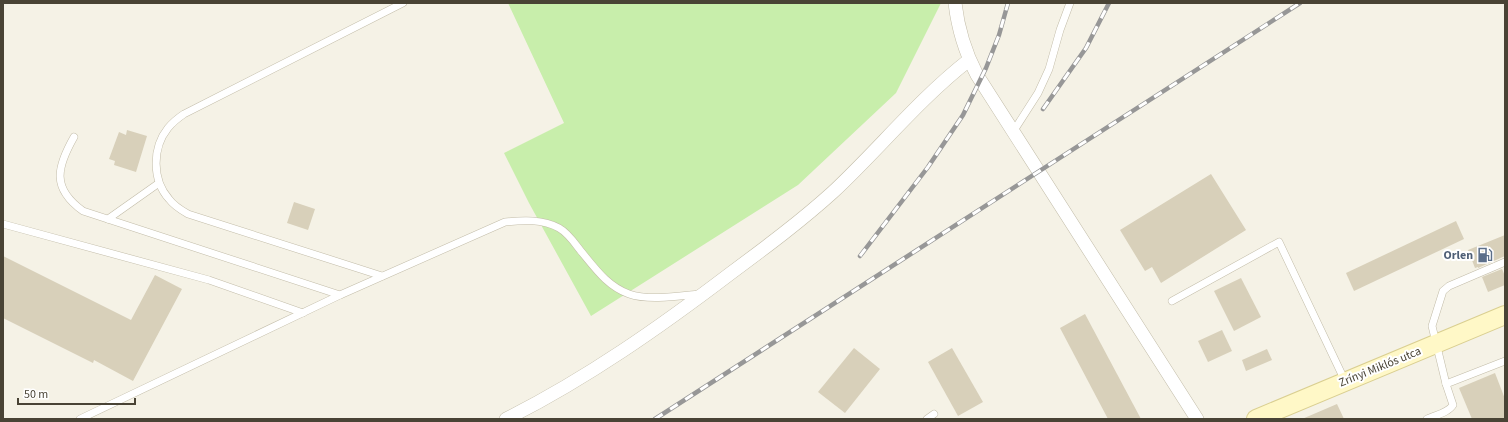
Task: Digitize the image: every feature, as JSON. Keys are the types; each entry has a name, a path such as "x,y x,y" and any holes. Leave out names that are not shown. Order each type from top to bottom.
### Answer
{"main road":[{"name":"Zrínyi Miklós utca","path":"1256,419 1505,315"}],"street":[{"path":"955,3 962,38 969,60 977,75 1197,419"},
{"path":"506,419 553,394 627,348 703,294 806,216 865,161 919,104 950,74 969,60"}],"lane":[{"path":"382,276 188,214 169,200 159,183 156,174 157,153 161,139 167,129 175,120 184,114 403,3"},
{"path":"1013,132 1038,93 1049,69 1060,30 1070,3"},
{"path":"74,137 60,166 62,185 70,201 79,208 108,219 340,295"},
{"path":"108,219 159,183"},
{"path":"80,419 340,295 505,222 533,221 546,223 559,228 572,239 599,273 609,283 629,294 651,298 703,294"},
{"path":"3,224 209,280 303,313"},
{"path":"1172,301 1279,242 1345,381"},
{"path":"1427,419 1445,412 1450,409 1453,404 1446,384 1432,326 1443,292 1449,286 1505,262"},
{"path":"1446,384 1505,361"},
{"path":"927,419 934,414"}],"green space":[{"path":"508,3 941,3 896,93 798,185 591,316 529,203 504,153 564,123"}],"building":[{"path":"127,130 147,136 136,172 114,165 115,161 109,159 119,132 126,135"},
{"path":"1211,174 1246,230 1161,283 1152,267 1145,271 1120,230"},
{"path":"294,202 315,209 308,230 287,223"},
{"path":"1456,221 1464,239 1354,291 1346,273"},
{"path":"1505,235 1505,256 1475,268 1468,250"},
{"path":"3,256 131,320 155,275 182,289 133,381 94,360 93,363 3,318"},
{"path":"1502,269 1505,276 1505,285 1488,292 1482,277"},
{"path":"1241,278 1261,317 1234,331 1214,291"},
{"path":"1085,314 1141,419 1108,419 1060,328"},
{"path":"1222,330 1232,351 1208,362 1198,341"},
{"path":"854,348 880,369 845,413 818,392"},
{"path":"952,348 983,402 958,416 928,362"},
{"path":"1267,349 1272,360 1246,371 1242,360"},
{"path":"1495,373 1505,399 1505,419 1472,419 1459,388"},
{"path":"1337,404 1344,419 1302,419"}],"railway":[{"path":"860,256 928,167 963,115 986,68 999,35 1008,3"},
{"path":"1043,109 1086,48 1109,3"},
{"path":"655,419 1300,3"}],"place":[{"name":"Orlen","path":"1485,255"}]}
